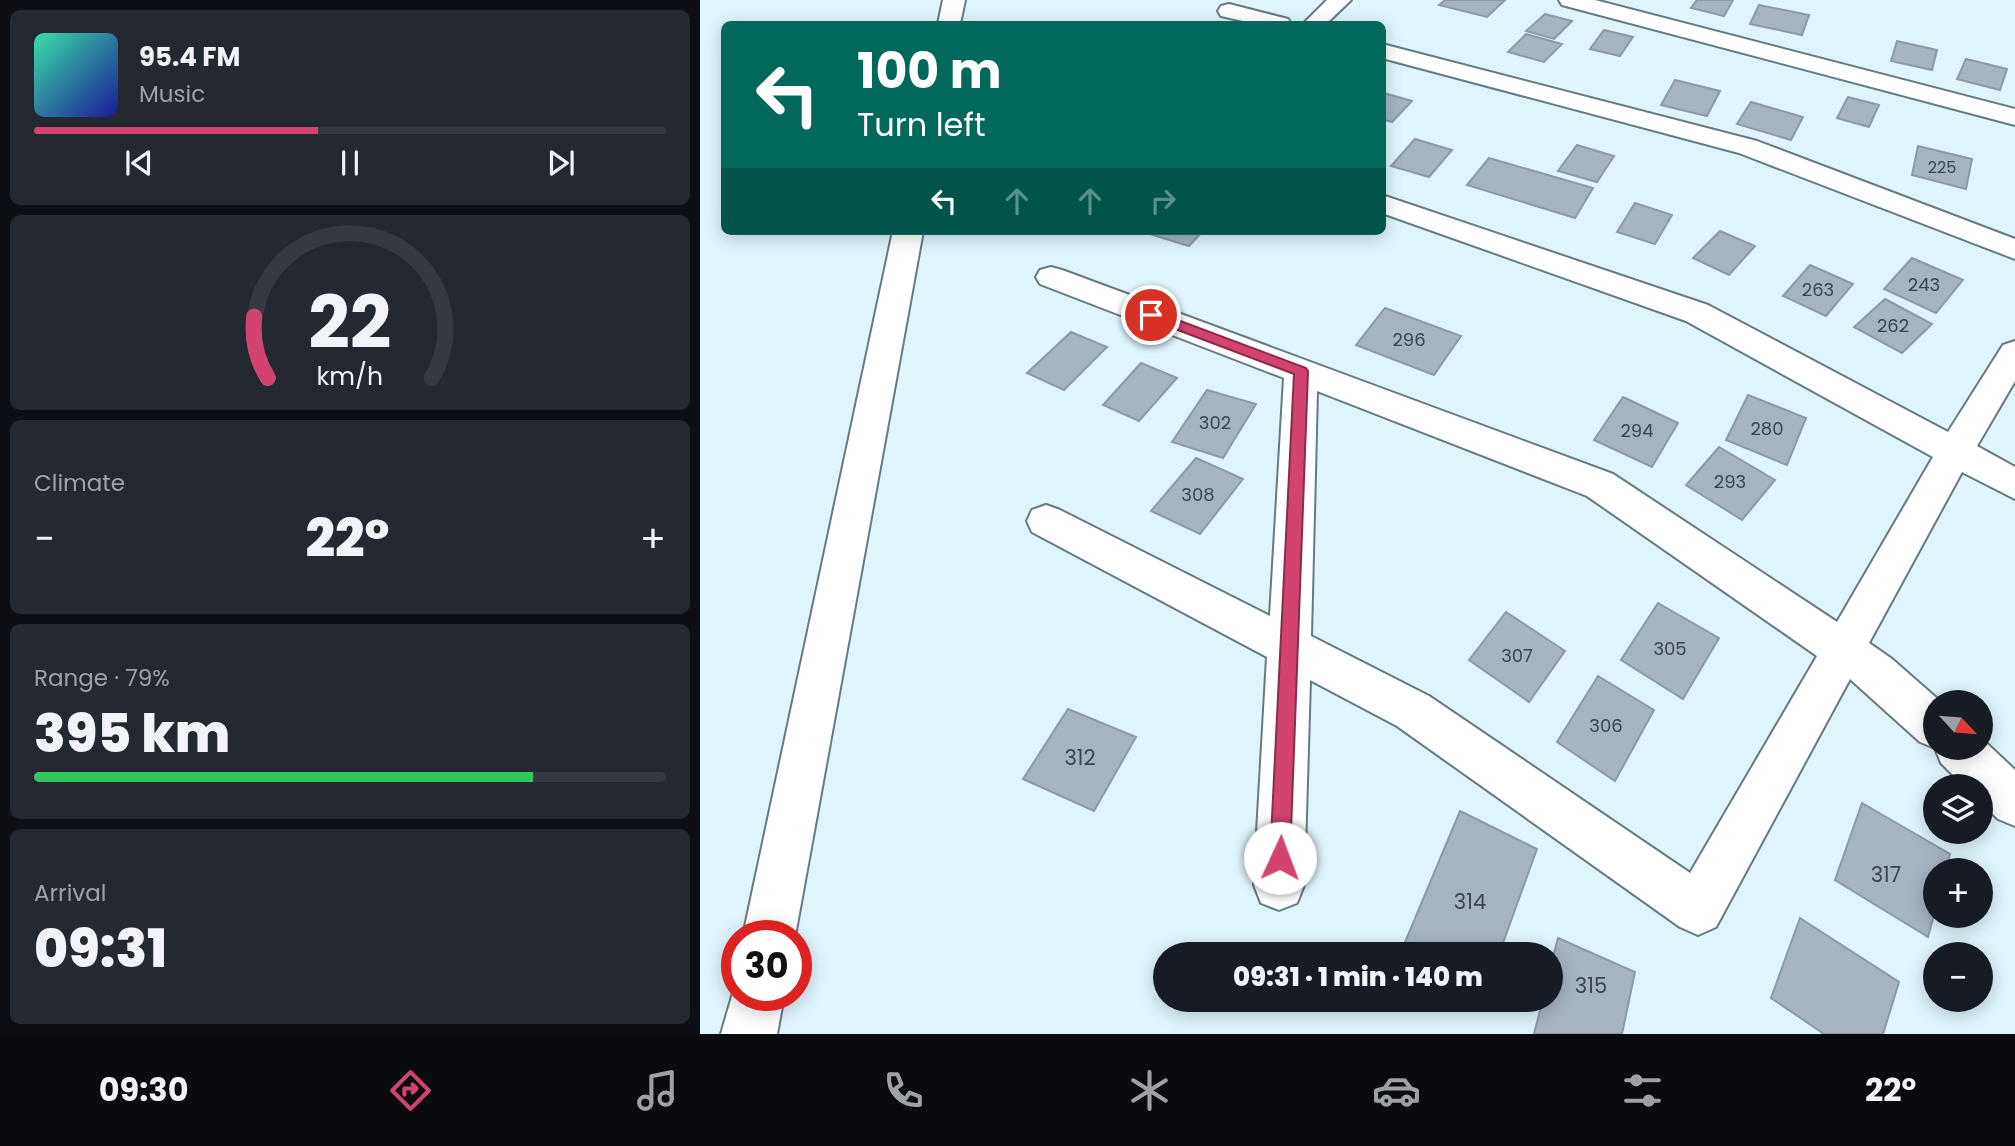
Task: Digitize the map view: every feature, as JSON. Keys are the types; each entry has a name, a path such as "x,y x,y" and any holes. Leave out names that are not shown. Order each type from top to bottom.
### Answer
{"street":[{"path":"950,21 954,0"},
{"path":"1317,21 1340,0"},
{"path":"1570,0 2015,117"},
{"path":"1229,11 1268,21"},
{"path":"1386,52 1748,147 2015,250"},
{"path":"1386,204 1697,313 2015,484"},
{"path":"772,920 907,235"},
{"path":"1051,277 1601,485 1877,673 1923,715"},
{"path":"1046,521 1413,711 1698,909 1954,453 2015,353"},
{"path":"1279,885 1301,371"},
{"path":"1971,760 2015,802"},
{"path":"749,1034 754,1011"}],"building":[{"path":"1445,0 1505,0 1487,17 1439,5"},
{"path":"1697,0 1733,0 1724,16 1691,8"},
{"path":"1759,5 1809,15 1802,35 1750,24"},
{"path":"1545,14 1572,21 1554,39 1526,31"},
{"path":"1604,30 1633,37 1620,56 1590,49"},
{"path":"1526,34 1562,44 1544,62 1508,52"},
{"path":"1897,41 1937,50 1932,70 1891,61"},
{"path":"1966,59 2007,69 2000,90 1957,79"},
{"path":"1675,80 1720,91 1707,116 1661,105"},
{"path":"1386,94 1412,101 1392,122 1386,120"},
{"path":"1848,97 1879,105 1869,127 1837,118"},
{"path":"1751,102 1803,117 1791,140 1737,124"},
{"path":"1415,139 1452,150 1429,177 1391,166"},
{"path":"1577,145 1614,156 1597,182 1558,171"},
{"path":"1918,146 1972,159 1966,189 1912,175"},
{"path":"1489,158 1593,188 1575,218 1467,185"},
{"path":"1635,203 1672,215 1655,244 1617,232"},
{"path":"1720,231 1755,246 1729,275 1693,258"},
{"path":"1153,235 1199,235 1189,246"},
{"path":"1912,258 1963,280 1936,313 1884,289"},
{"path":"1810,265 1853,284 1826,316 1783,296"},
{"path":"1885,299 1932,324 1902,353 1854,327"},
{"path":"1385,308 1461,336 1434,375 1356,345"},
{"path":"1071,332 1107,347 1064,390 1027,373"},
{"path":"1141,363 1177,378 1139,421 1103,405"},
{"path":"1207,390 1256,404 1223,458 1172,442"},
{"path":"1748,395 1806,418 1787,465 1726,440"},
{"path":"1623,397 1678,423 1652,467 1594,440"},
{"path":"1719,447 1775,480 1742,520 1686,485"},
{"path":"1196,458 1243,479 1200,534 1151,511"},
{"path":"1658,603 1719,638 1683,699 1621,660"},
{"path":"1506,612 1565,651 1529,702 1469,660"},
{"path":"1598,676 1654,710 1615,781 1557,742"},
{"path":"1068,709 1136,737 1094,811 1023,779"},
{"path":"1862,803 1923,838 1923,844 1933,844 1950,854 1949,858 1923,858 1923,928 1930,928 1928,937 1835,880"},
{"path":"1460,811 1537,849 1503,942 1405,942"},
{"path":"1800,918 1899,982 1883,1034 1824,1034 1771,998"},
{"path":"1558,938 1635,972 1622,1034 1534,1034 1540,1012 1563,1012 1563,942 1557,942"}],"route":[{"path":"1151,315 1301,371 1280,858"}]}
